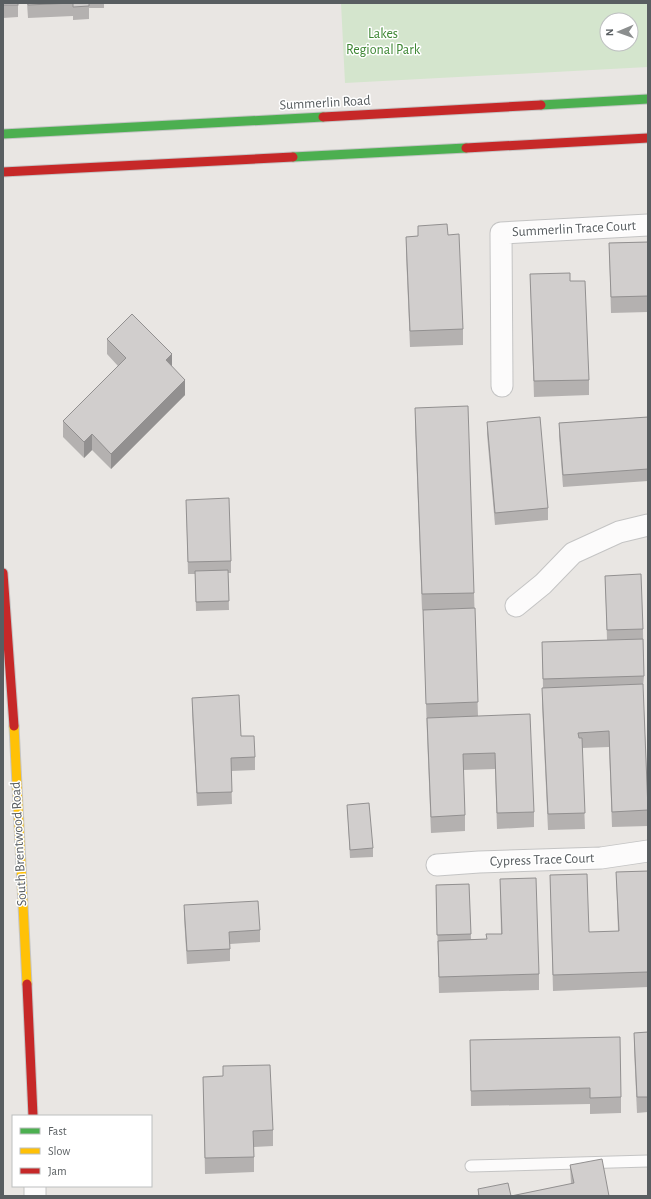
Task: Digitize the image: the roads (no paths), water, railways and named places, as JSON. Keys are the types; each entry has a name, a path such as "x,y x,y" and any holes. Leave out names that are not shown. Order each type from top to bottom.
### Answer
{"main road":[{"name":"Summerlin Road","path":"3,134 648,99"},
{"path":"3,172 648,138"},
{"name":"South Brentwood Road","path":"3,573 14,724 33,1115"}],"street":[{"name":"Summerlin Trace Court","path":"502,386 500,233 648,225"},
{"path":"516,606 543,584 573,553 619,532 648,525"},
{"name":"Cypress Trace Court","path":"436,865 601,858 648,851"}],"lane":[{"path":"471,1166 648,1161"}],"park label":[{"name":"Lakes Regional Park","path":"383,42"}]}
